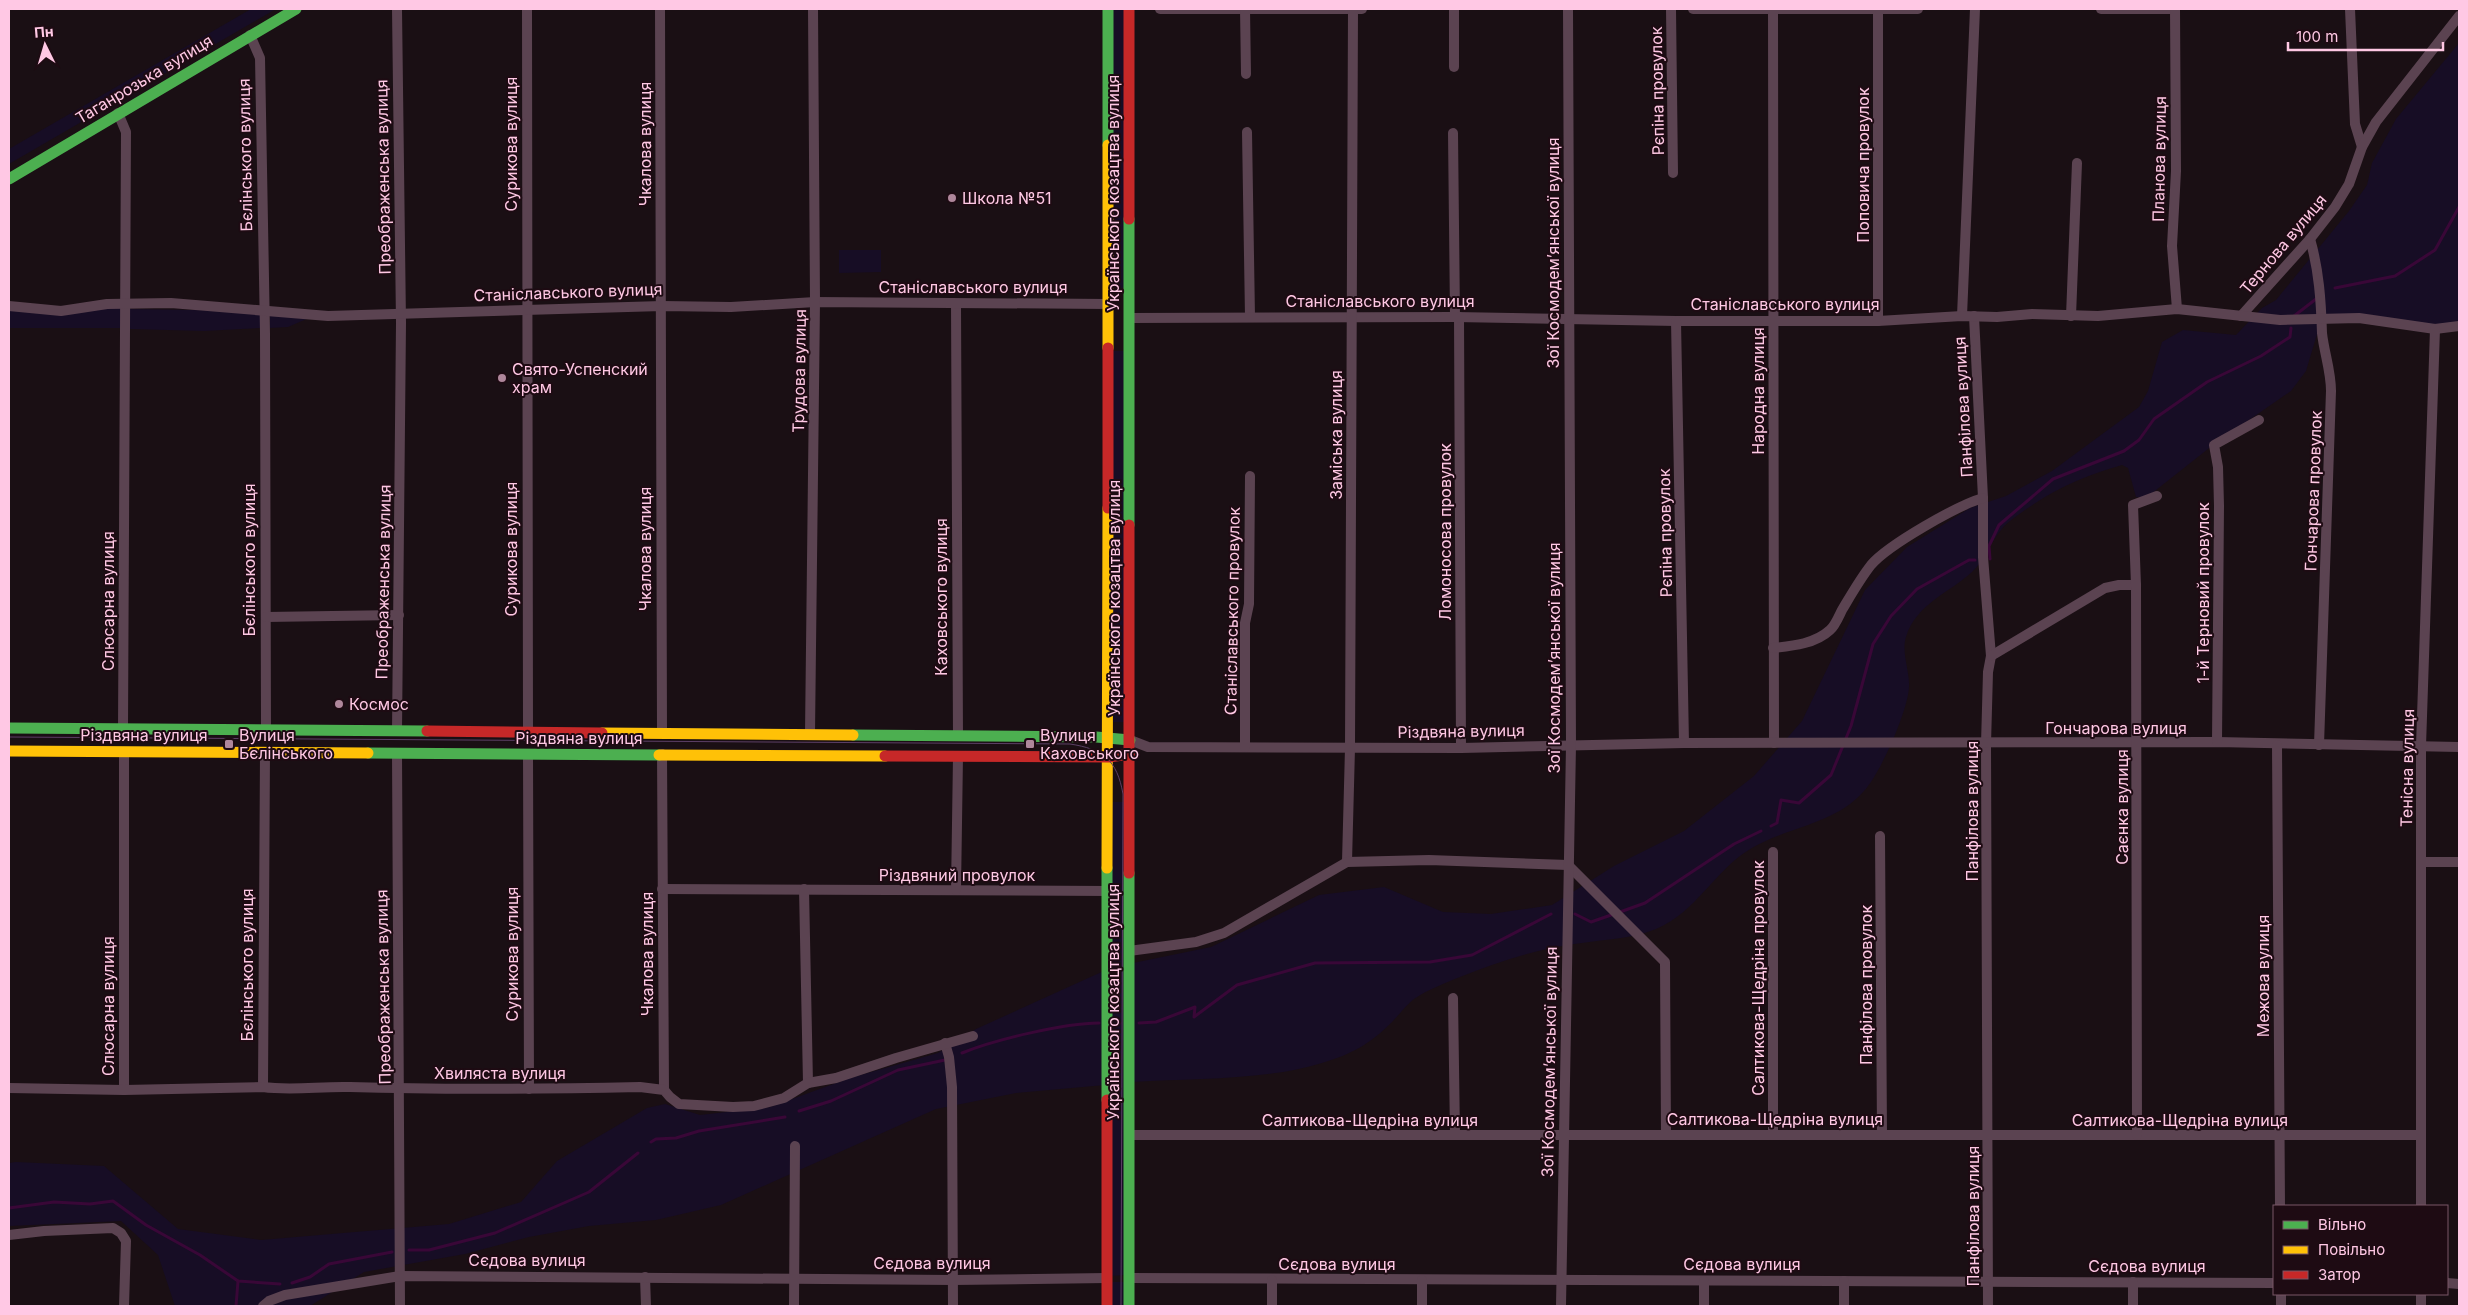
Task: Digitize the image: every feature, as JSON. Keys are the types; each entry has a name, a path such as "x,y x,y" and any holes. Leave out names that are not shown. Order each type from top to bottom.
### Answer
{"main road":[{"name":"Таганрозька вулиця","path":"9,179 296,9"},
{"name":"Українського козацтва вулиця","path":"1107,1306 1109,757 1108,9"},
{"name":"Українського козацтва вулиця","path":"1129,9 1129,1306"},
{"name":"Станіславського вулиця","path":"1108,304 1130,304"},
{"name":"Станіславського вулиця","path":"1108,318 1130,318"},
{"name":"Різдвяна вулиця","path":"9,728 1109,737 1130,740"},
{"name":"Слюсарна вулиця","path":"123,729 124,752"},
{"name":"Бєлінського вулиця","path":"265,752 266,730"},
{"name":"Преображенська вулиця","path":"397,731 397,753"},
{"name":"Сурикова вулиця","path":"528,732 528,754"},
{"name":"Чкалова вулиця","path":"662,733 662,754"},
{"name":"Каховського вулиця","path":"958,736 958,756"},
{"name":"Різдвяна вулиця","path":"9,751 1109,757 1130,754"},
{"name":"Сєдова вулиця","path":"1108,1278 1129,1278"}],"street":[{"name":"Преображенська вулиця","path":"397,9 401,313 397,731"},
{"name":"Сурикова вулиця","path":"527,9 528,732"},
{"name":"Чкалова вулиця","path":"660,9 662,733"},
{"name":"Трудова вулиця","path":"810,734 815,302 813,9"},
{"path":"1160,9 1362,9"},
{"path":"1245,9 1246,74"},
{"name":"Заміська вулиця","path":"1348,862 1353,9"},
{"path":"1454,9 1454,67"},
{"name":"Зої Космодем’янської вулиця","path":"1561,1306 1571,746 1568,9"},
{"name":"Рєпіна провулок","path":"1671,9 1673,173"},
{"path":"1693,9 1918,9"},
{"name":"Народна вулиця","path":"1773,9 1774,744"},
{"name":"Поповича провулок","path":"1878,9 1878,321"},
{"name":"Панфілова вулиця","path":"1962,316 1975,9"},
{"path":"2101,9 2176,9"},
{"name":"Планова вулиця","path":"2176,9 2176,171 2172,246 2177,309"},
{"path":"2350,9 2356,124 2362,147"},
{"name":"Тернова вулиця","path":"2241,316 2310,239 2346,190 2362,147 2376,122 2459,16"},
{"name":"Бєлінського вулиця","path":"250,35 260,58 264,312 266,730"},
{"name":"Слюсарна вулиця","path":"118,113 126,132 123,729"},
{"path":"1247,132 1250,317"},
{"name":"Ломоносова провулок","path":"1453,133 1457,317 1461,748"},
{"path":"2071,316 2077,164"},
{"name":"Гончарова провулок","path":"2310,239 2321,293 2322,320 2331,391 2319,745"},
{"name":"Станіславського вулиця","path":"9,306 61,311 125,304 171,303 328,316 662,306 731,307 815,302 1108,304"},
{"name":"Каховського вулиця","path":"956,304 958,736"},
{"name":"Станіславського вулиця","path":"1130,318 1457,317 1676,321 1878,321 2032,314 2071,316 2111,315 2177,309 2280,320 2322,320 2343,317 2435,329 2459,326"},
{"name":"Панфілова вулиця","path":"1974,316 1983,498 1983,557 1991,656 1988,672 1986,744 1988,1306"},
{"name":"Рєпіна провулок","path":"1676,321 1684,744"},
{"name":"Тенісна вулиця","path":"2421,1205 2421,746 2435,329"},
{"name":"1-й Терновий провулок","path":"2218,742 2219,506 2218,467 2214,445 2259,420"},
{"name":"Станіславського провулок","path":"1245,746 1245,622 1249,604 1250,476"},
{"name":"Саєнка вулиця","path":"2137,1135 2136,585 2133,505 2157,496"},
{"path":"1773,648 1801,646 1831,630 1855,587 1872,563 1923,529 1973,501 1983,498"},
{"path":"1991,656 2105,588 2119,585 2136,585"},
{"path":"266,617 399,615"},
{"name":"Різдвяна вулиця","path":"1130,740 1148,746 1350,748 1774,744"},
{"name":"Гончарова вулиця","path":"1774,744 2137,744 2218,742 2277,745 2459,746"},
{"name":"Межова вулиця","path":"2277,745 2280,1205"},
{"name":"Різдвяна вулиця","path":"1130,754 1148,746"},
{"name":"Слюсарна вулиця","path":"124,752 124,1090"},
{"name":"Бєлінського вулиця","path":"263,1087 265,752"},
{"name":"Преображенська вулиця","path":"397,753 400,1306"},
{"name":"Сурикова вулиця","path":"528,754 529,1089"},
{"name":"Чкалова вулиця","path":"662,754 664,1090"},
{"name":"Каховського вулиця","path":"956,890 958,756"},
{"name":"Панфілова провулок","path":"1880,836 1882,1134"},
{"name":"Салтикова-Щедріна провулок","path":"1773,852 1773,1134"},
{"path":"1129,952 1196,942 1224,934 1348,862 1429,860 1568,865 1665,962 1666,1135"},
{"path":"2421,862 2459,862"},
{"name":"Різдвяний провулок","path":"662,889 1108,891"},
{"path":"804,889 808,1082"},
{"path":"1453,998 1455,1135"},
{"name":"Хвиляста вулиця","path":"9,1088 124,1090 263,1087 282,1090 347,1087 400,1089 640,1087 664,1090 680,1104 733,1108 754,1106 784,1098 808,1082 836,1078 973,1036"},
{"path":"945,1044 949,1057 952,1088 953,1306"},
{"name":"Салтикова-Щедріна вулиця","path":"1129,1135 2421,1135"},
{"path":"794,1306 795,1146"},
{"path":"9,1235 44,1231 113,1228 126,1240 124,1306"},
{"name":"Сєдова вулиця","path":"263,1306 285,1295 400,1276 793,1277 953,1280 1108,1278"},
{"path":"645,1276 646,1306"},
{"name":"Сєдова вулиця","path":"1129,1278 2273,1283"},
{"path":"1272,1280 1272,1306"},
{"path":"1422,1280 1422,1306"},
{"path":"1704,1281 1704,1306"},
{"path":"1844,1281 1844,1306"},
{"path":"2133,1282 2133,1306"}],"shaded area":[{"path":"251,9 276,9 9,164 9,149"},
{"path":"1112,9 1125,9 1126,288 1113,288"},
{"path":"2459,43 2459,329 2332,316 2320,324 2306,371 2291,391 2213,445 2146,498 2136,497 2128,468 2122,465 2096,473 2060,489 2012,519 1997,535 1977,567 1925,607 1911,626 1905,643 1909,687 1904,711 1878,771 1864,791 1839,811 1752,848 1727,867 1695,901 1670,922 1638,935 1566,945 1520,956 1448,982 1414,999 1384,1030 1368,1042 1352,1052 1322,1063 1299,1069 1252,1076 1133,1082 1133,963 1211,947 1319,895 1384,887 1443,912 1491,914 1552,905 1614,866 1684,831 1754,776 1802,721 1865,590 1907,547 1970,508 2006,496 2052,471 2139,407 2148,391 2162,342 2183,330 2236,335 2262,308 2276,300 2349,211 2367,185 2372,163 2396,119"},
{"path":"839,250 881,250 881,272 839,273"},
{"path":"9,307 121,308 121,328 9,328"},
{"path":"130,309 260,311 260,328 204,331 130,329"},
{"path":"270,311 325,311 288,327 270,328"},
{"path":"1112,351 1126,351 1127,722 1113,722"},
{"path":"1112,802 1126,802 1125,1275 1110,1276"},
{"path":"1106,970 1105,1085 1016,1093 936,1109 721,1205 656,1220 589,1226 529,1237 465,1254 364,1272 310,1306 175,1306 158,1255 121,1221 9,1226 9,1163 16,1162 104,1166 178,1229 261,1240 449,1224 521,1202 557,1161 647,1108 665,1104 700,1115 770,1107 850,1078 938,1053 976,1029"},
{"path":"1110,1282 1126,1282 1126,1306 1110,1306"}],"waterway":[{"path":"2335,288 2395,276 2435,250 2459,207"},
{"path":"2294,316 2316,299"},
{"path":"1990,559 1989,546 1999,525 2053,479 2124,451 2139,440 2154,419 2207,382 2261,356 2290,337 2291,328"},
{"path":"1771,826 1777,823 1781,800 1799,803 1831,775 1851,726 1873,644 1891,616 1917,589 1969,560 1975,560"},
{"path":"1620,912 1645,903 1734,844 1761,831"},
{"path":"1139,1023 1156,1022 1195,1007 1194,1017 1237,985 1315,963 1430,962 1472,955 1551,914"},
{"path":"1575,914 1591,922 1614,914"},
{"path":"962,1053 1029,1033 1067,1026 1099,1023"},
{"path":"799,1111 831,1101 898,1070 945,1060"},
{"path":"651,1142 656,1139 676,1138 699,1131 785,1117"},
{"path":"409,1250 429,1250 495,1233 589,1192 638,1153"},
{"path":"9,1208 54,1202 90,1204 113,1201 146,1225 200,1255 238,1281 280,1284"},
{"path":"292,1283 310,1277 329,1264 392,1252"},
{"path":"236,1306 238,1281"}],"tram line":[{"path":"9,737 1070,744 1082,746 1100,753 1107,758 1117,773 1123,794 1121,1306"}],"traffic: fast":[{"path":"9,179 296,9"},
{"path":"1108,9 1108,145"},
{"path":"1129,219 1129,525"},
{"path":"9,728 427,731"},
{"path":"853,735 1096,737 1130,740"},
{"path":"368,753 659,755"},
{"path":"1107,868 1107,1100"},
{"path":"1129,873 1129,1306"}],"traffic: slow":[{"path":"1108,145 1108,348"},
{"path":"1107,868 1108,508"},
{"path":"602,733 853,735"},
{"path":"9,751 368,753"},
{"path":"659,755 885,756"}],"traffic: jam":[{"path":"1129,9 1129,219"},
{"path":"1108,348 1108,508"},
{"path":"1129,525 1129,873"},
{"path":"427,731 602,733"},
{"path":"885,756 1109,757 1130,754"},
{"path":"1107,1100 1107,1306"}],"place":[{"name":"Школа №51","path":"952,198"},
{"name":"Свято-Успенский храм","path":"502,378"},
{"name":"Космос","path":"339,704"},
{"name":"Вулиця Бєлінського","path":"229,744"},
{"name":"Вулиця Каховського","path":"1030,744"}]}
